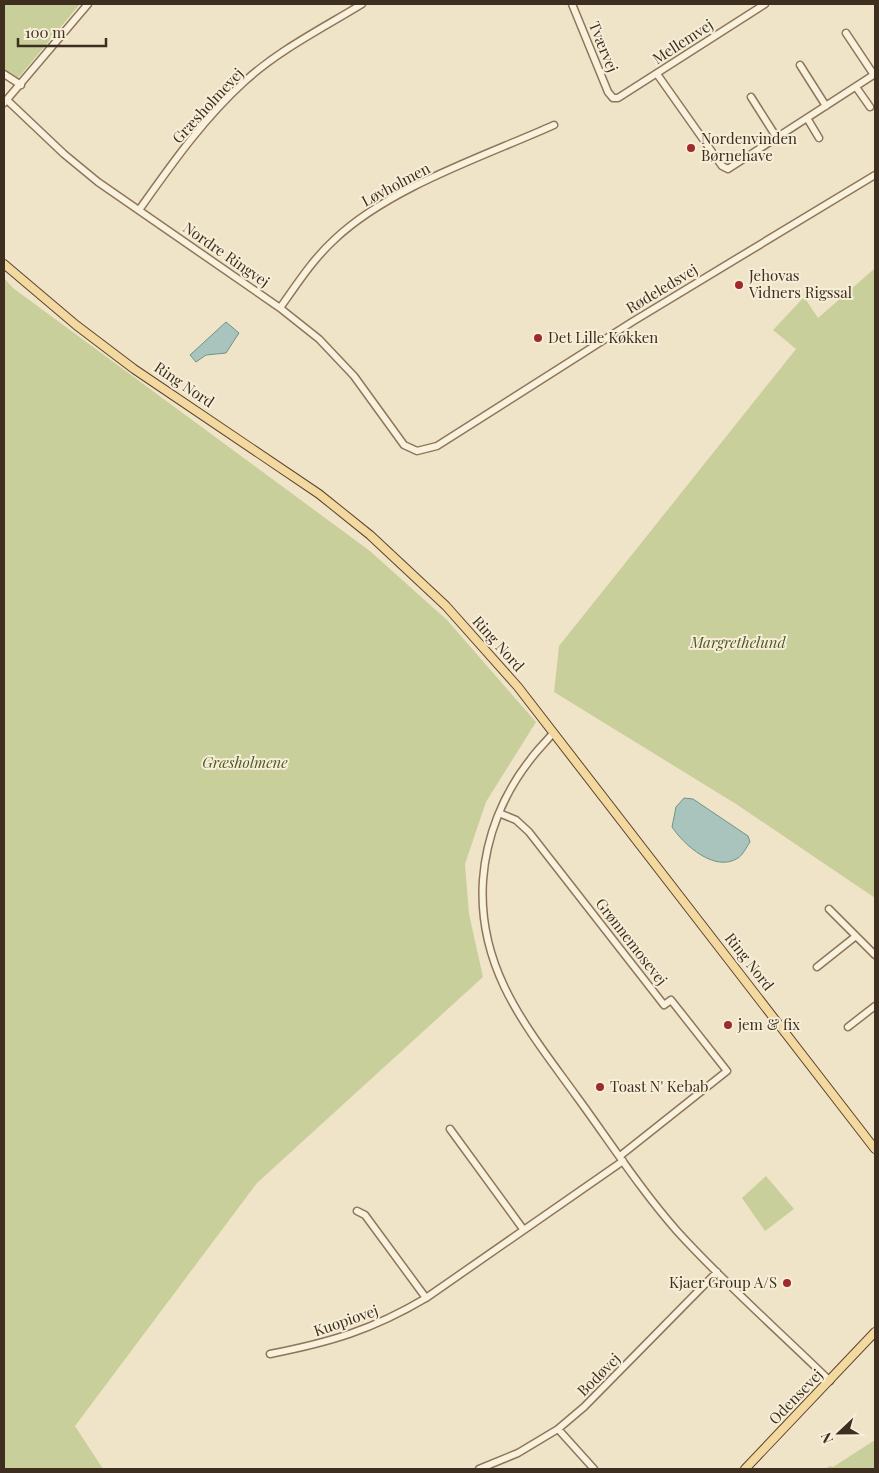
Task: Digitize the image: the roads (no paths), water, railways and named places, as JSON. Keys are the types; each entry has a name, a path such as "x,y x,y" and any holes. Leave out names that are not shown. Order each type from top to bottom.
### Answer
{"main road":[{"name":"Ring Nord","path":"4,259 14,272"},
{"name":"Ring Nord","path":"4,264 76,325 127,363 319,494 370,535 446,606 518,687 875,1149"},
{"name":"Ring Nord","path":"864,1133 875,1143"},
{"name":"Odensevej","path":"867,1343 875,1332"},
{"name":"Odensevej","path":"745,1469 875,1336"}],"street":[{"path":"5,101 88,4"},
{"name":"Græsholmevej","path":"139,210 189,141 246,80 286,51 362,4"},
{"name":"Tværvej","path":"572,4 608,92 614,98"},
{"name":"Mellemvej","path":"614,98 623,96 658,74 755,6 765,4"},
{"path":"658,74 722,166 728,169 875,75 846,33"},
{"path":"800,66 826,106"},
{"path":"4,74 21,84"},
{"path":"856,87 870,107"},
{"path":"751,97 777,138"},
{"name":"Nordre Ringvej","path":"5,101 64,154 139,210 280,308 334,353 354,376 399,439 411,450"},
{"path":"807,118 819,138"},
{"name":"Løvholmen","path":"280,308 311,265 334,239 359,219 414,187 554,126"},
{"name":"Rødeledsvej","path":"411,450 423,451 437,446 632,322 874,179"},
{"path":"553,733 520,773 499,812 489,845 483,881 484,915 494,964 514,1009 621,1158 677,1231 830,1381"},
{"name":"Grønnemosevej","path":"499,812 516,820 529,832 664,1005 671,1000 727,1071 621,1158"},
{"path":"829,910 875,955"},
{"path":"817,967 856,936"},
{"path":"848,1027 875,1006"},
{"path":"450,1129 523,1229"},
{"name":"Kuopiovej","path":"270,1354 341,1338 395,1317 426,1298 621,1158"},
{"path":"357,1211 365,1215 426,1298"},
{"name":"Bodøvej","path":"479,1469 518,1453 558,1429 584,1407 717,1272"},
{"path":"558,1429 594,1469"}],"water":[{"path":"226,322 239,333 226,353 206,355 196,362 190,355"},
{"path":"684,798 693,799 748,836 750,842 740,857 729,862 710,860 684,842 672,827 676,807"}],"place":[{"name":"Nordenvinden Børnehave","path":"691,148"},
{"name":"Jehovas Vidners Rigssal","path":"739,285"},
{"name":"Det Lille Køkken","path":"538,338"},
{"name":"jem & fix","path":"728,1025"},
{"name":"Toast N' Kebab","path":"600,1087"},
{"name":"Kjaer Group A/S","path":"787,1283"}],"park label":[{"name":"Margrethelund","path":"738,643"},
{"name":"Græsholmene","path":"245,763"}]}
